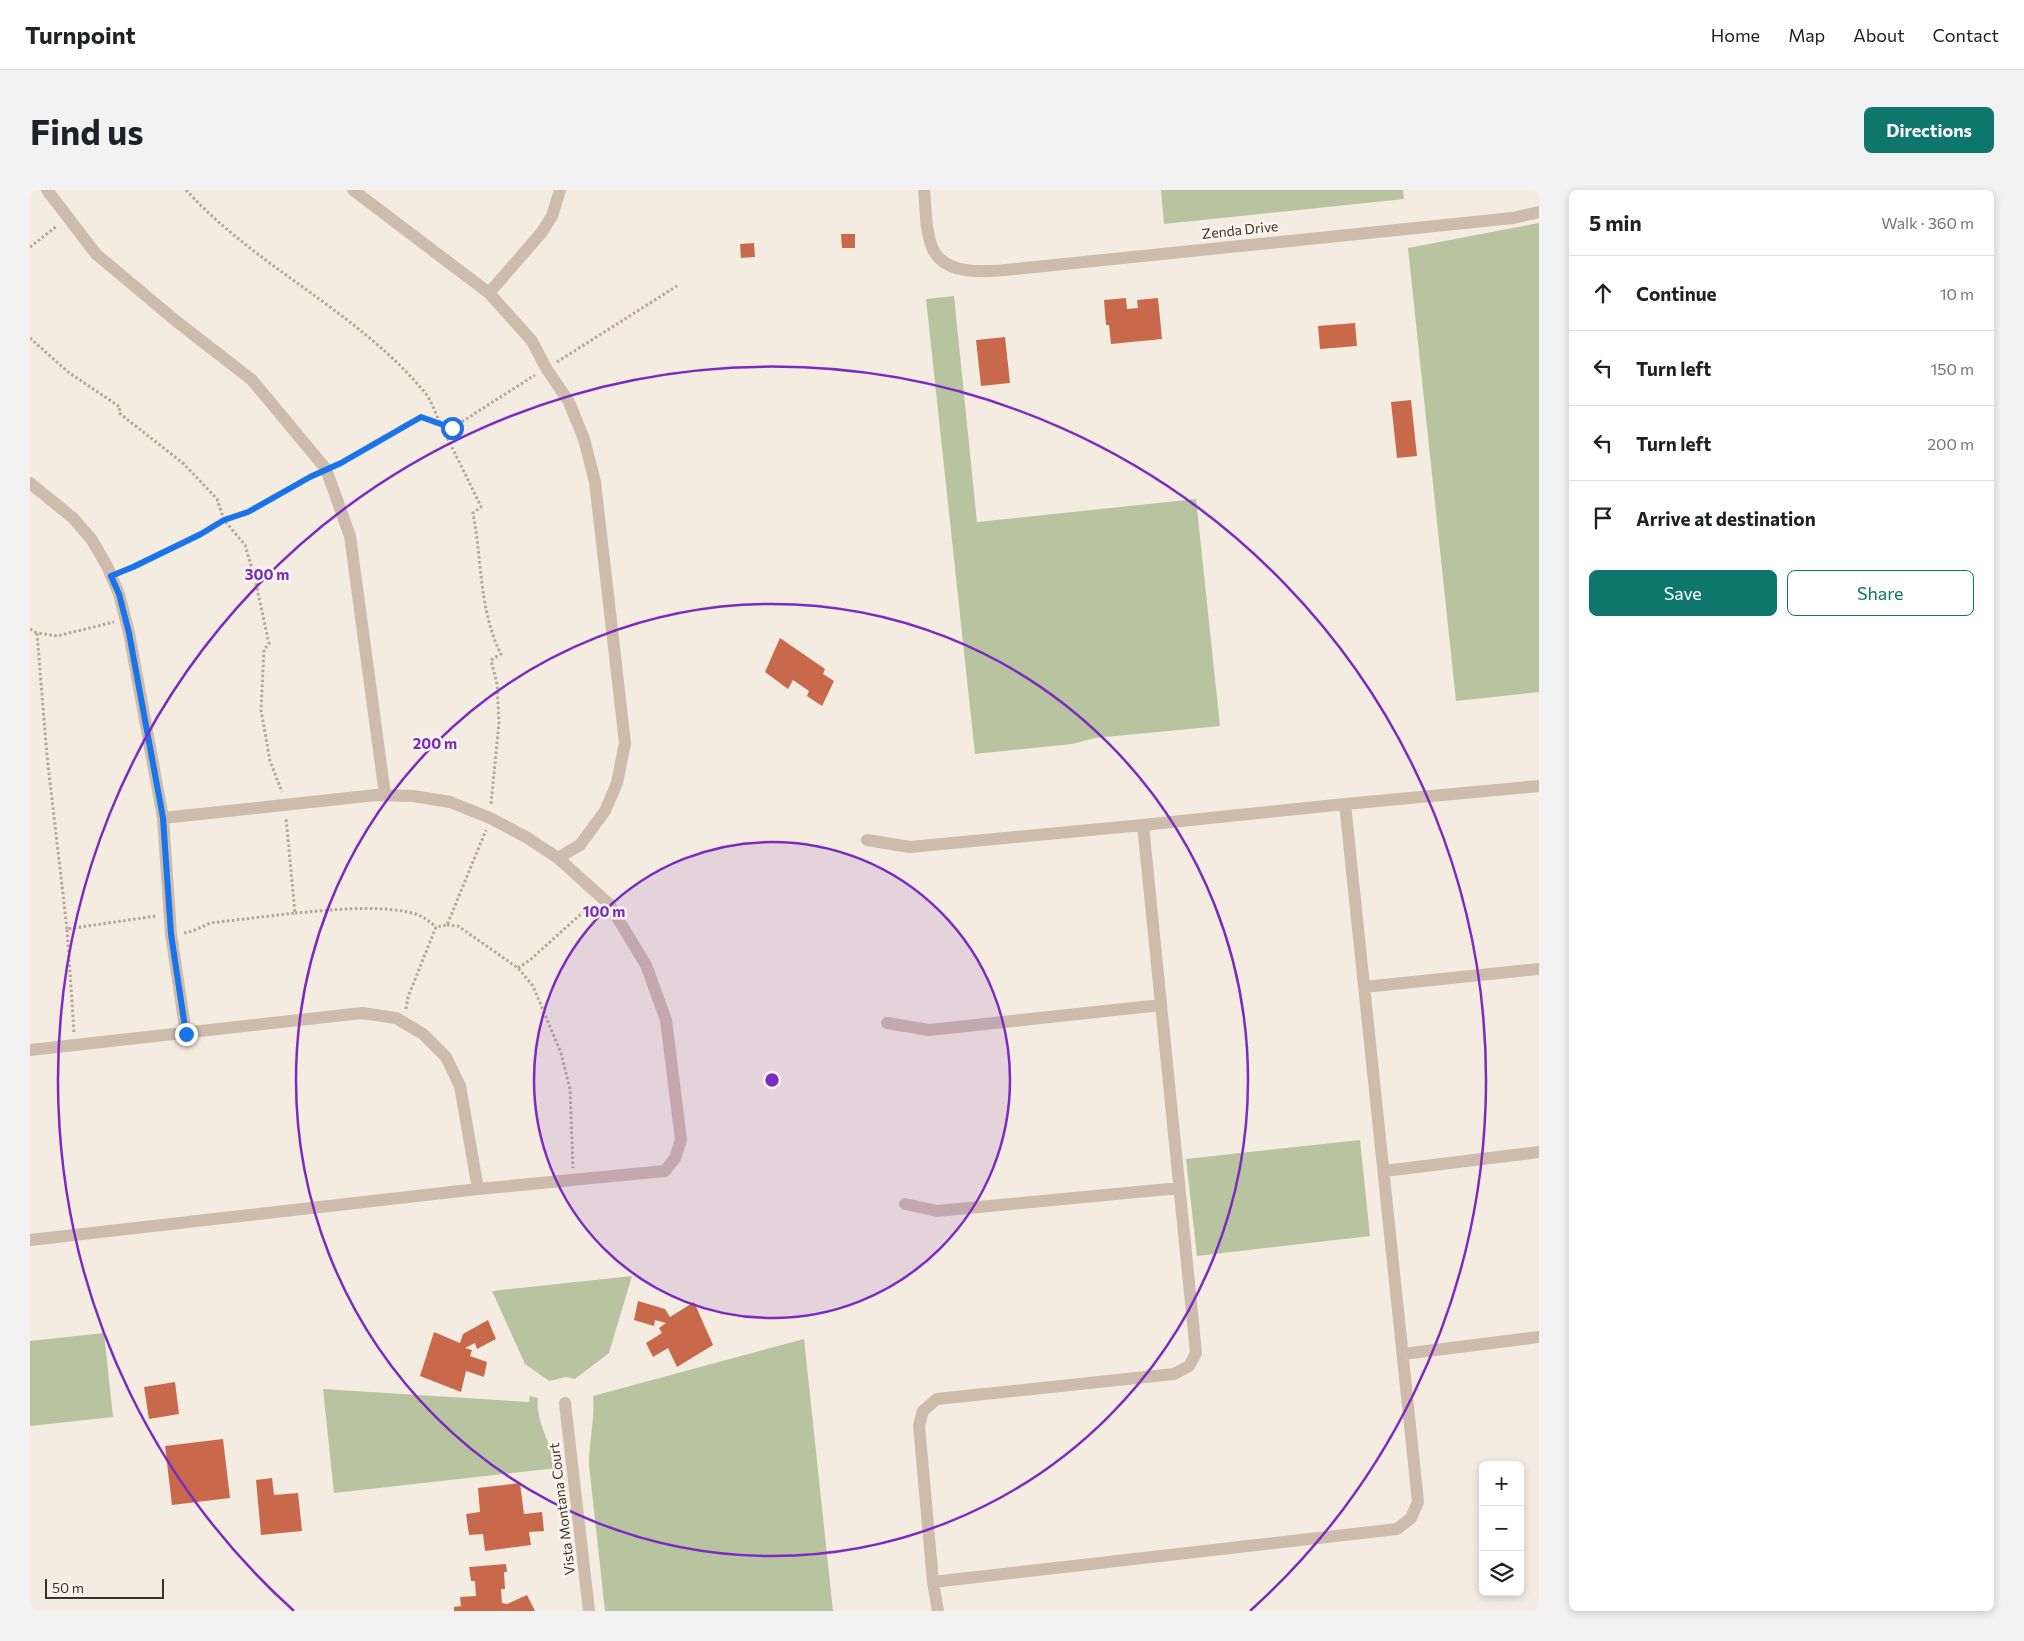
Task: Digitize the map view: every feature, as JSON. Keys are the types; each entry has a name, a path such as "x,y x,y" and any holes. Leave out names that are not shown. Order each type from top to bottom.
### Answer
{"street":[{"path":"47,190 68,220 96,254 176,321 252,380 326,469 350,536 385,795"},
{"path":"354,190 489,293 532,341 546,368 569,402 584,439 595,482 625,744 617,782 605,811 580,845 558,858"},
{"path":"489,293 542,232 552,216 560,190"},
{"name":"Zenda Drive","path":"924,190 928,233 933,250 945,264 961,271 1035,267 1513,218 1539,212"},
{"path":"30,484 73,518 92,540 119,594 126,619 163,818 171,934 186,1034"},
{"path":"867,840 910,847 1539,786"},
{"path":"30,1240 478,1189 665,1171 675,1158 681,1140 666,1020 646,964 609,904 558,858 526,837 490,818 450,802 413,796 385,795 163,818"},
{"path":"933,1582 1396,1529 1411,1518 1418,1502 1346,804"},
{"path":"938,1611 933,1582 919,1424 923,1411 937,1399 1174,1374 1189,1366 1196,1354 1143,825"},
{"path":"1364,987 1539,969"},
{"path":"887,1023 929,1030 1161,1005"},
{"path":"30,1050 362,1013 396,1018 423,1034 446,1057 460,1086 478,1189"},
{"path":"1384,1171 1539,1152"},
{"path":"905,1204 937,1211 1180,1188"},
{"path":"1403,1354 1539,1337"},
{"name":"Vista Montana Court","path":"565,1403 589,1611"},
{"path":"931,1611 933,1582"}],"path":[{"path":"186,190 203,208 255,251 334,309 391,358 426,395 434,406 440,424 457,455 481,507 473,513 478,537 482,587 494,640 502,654 491,660 498,684 499,724 490,818 447,925"},
{"path":"30,247 68,220"},
{"path":"111,576 201,534 224,520 248,512 326,469 341,463 421,417 452,428 546,368 569,356 677,286"},
{"path":"30,338 68,372 120,407 119,413 184,464 217,499 224,520 245,545 255,579 269,644 264,649 261,710 270,761 286,805 295,913"},
{"path":"30,629 37,633 57,636 126,619"},
{"path":"37,633 47,756 67,929 76,1045"},
{"path":"518,968 531,959 601,896"},
{"path":"171,934 193,932 210,923 336,910 385,910 417,914 436,926 458,926 518,968 533,986 561,1053 570,1089 572,1165 575,1180"},
{"path":"67,929 170,914"},
{"path":"400,1020 406,1012 408,997 436,926"}],"green space":[{"path":"1161,190 1403,190 1404,199 1164,224"},
{"path":"1539,223 1539,692 1456,701 1408,248"},
{"path":"954,296 977,522 1196,499 1220,726 1095,738 1072,744 975,754 926,299"},
{"path":"1360,1140 1370,1236 1197,1256 1186,1159"},
{"path":"632,1276 609,1353 575,1379 566,1377 549,1381 525,1364 492,1291"},
{"path":"104,1333 113,1417 30,1426 30,1341"},
{"path":"804,1339 833,1611 605,1611 589,1465 593,1396"},
{"path":"323,1389 529,1402 530,1396 538,1398 541,1424 556,1468 334,1493"}],"building":[{"path":"841,234 855,234 855,248 842,248"},
{"path":"754,243 755,257 741,258 740,244"},
{"path":"1126,298 1127,309 1138,308 1137,300 1158,298 1162,339 1111,344 1109,325 1106,325 1104,300"},
{"path":"1355,323 1357,346 1320,349 1318,326"},
{"path":"1005,337 1010,383 981,386 976,340"},
{"path":"1411,400 1417,456 1397,458 1391,402"},
{"path":"780,638 825,669 823,674 834,681 822,706 807,696 809,691 793,680 788,689 765,672"},
{"path":"638,1301 665,1309 670,1317 694,1302 713,1345 677,1367 668,1348 653,1357 646,1343 662,1333 659,1328 666,1323 655,1320 654,1326 634,1320"},
{"path":"488,1320 496,1339 477,1349 475,1343 465,1348 472,1350 470,1356 487,1362 484,1377 466,1371 461,1392 420,1376 434,1332 460,1343 463,1334"},
{"path":"175,1382 179,1414 149,1419 144,1387"},
{"path":"223,1439 230,1498 172,1505 165,1446"},
{"path":"272,1478 274,1495 298,1493 302,1531 261,1535 256,1480"},
{"path":"520,1483 524,1514 542,1512 544,1531 529,1532 531,1545 485,1551 483,1534 469,1535 466,1514 480,1512 478,1488"},
{"path":"506,1564 507,1572 504,1572 505,1589 501,1589 502,1603 507,1604 527,1595 535,1611 454,1611 454,1607 461,1606 460,1597 476,1596 475,1581 471,1581 469,1567"}],"route":[{"path":"186,1034 171,934 163,818 129,633 119,594 111,576 201,534 224,520 248,512 310,477 341,463 421,417 452,428"}]}
